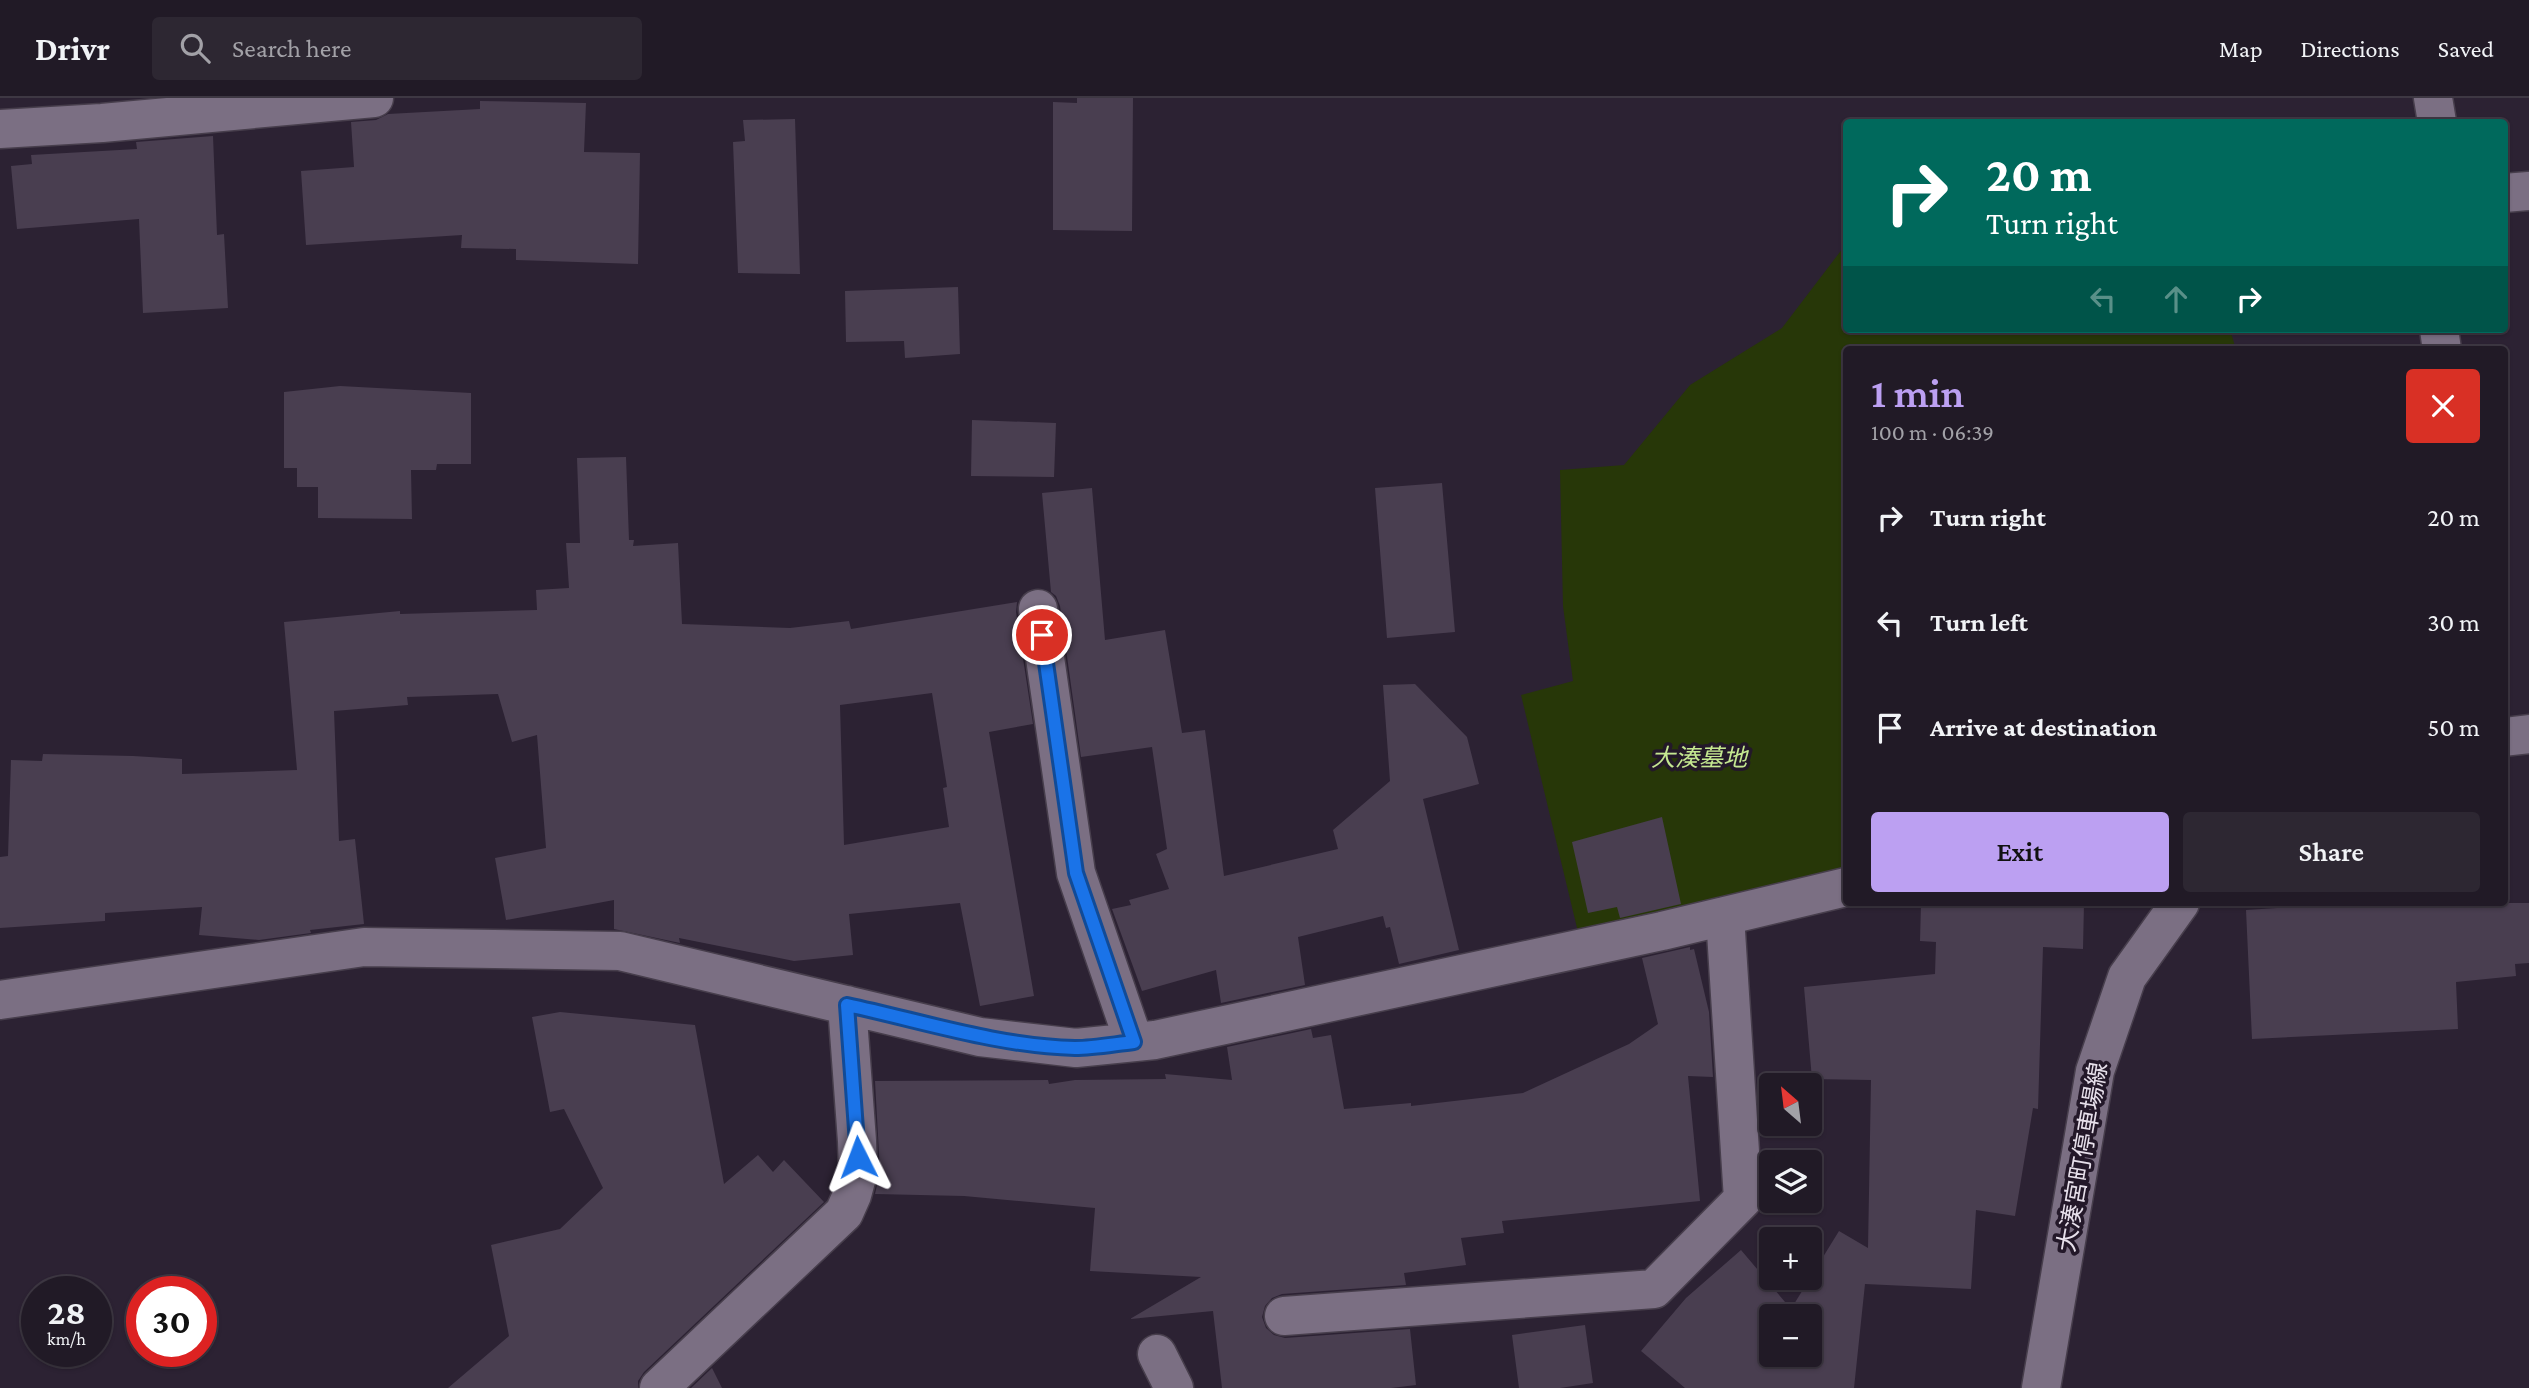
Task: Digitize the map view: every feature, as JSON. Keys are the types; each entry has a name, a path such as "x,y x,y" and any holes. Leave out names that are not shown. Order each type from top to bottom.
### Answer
{"street":[{"path":"0,129 102,123 374,98"},
{"path":"2433,98 2436,119"},
{"path":"2508,193 2529,191"},
{"path":"1038,609 1076,873 1134,1042"},
{"path":"2508,737 2529,734"},
{"path":"0,1000 364,947 620,951 980,1037 1076,1048 1155,1040 1725,916 1843,888"},
{"name":"大湊宮町停車場線","path":"2041,1388 2095,1071 2127,977 2178,906"},
{"path":"1284,1316 1654,1289 1743,1199 1725,916"},
{"path":"659,1388 844,1213 858,1173 847,1005"},
{"path":"1157,1354 1174,1388"}],"green space":[{"name":"大湊墓地","path":"1843,248 1843,333 2231,333 2235,346 1843,346 1843,875 1578,932 1521,695 1573,681 1563,606 1560,470 1624,465 1690,385 1782,328"}],"building":[{"path":"1077,98 1133,98 1132,231 1053,230 1053,102 1077,103"},
{"path":"480,101 586,103 584,152 640,153 638,264 516,260 516,249 461,248 462,235 306,245 301,171 354,167 351,122 376,120 388,114 480,109"},
{"path":"795,119 800,274 738,273 733,142 745,141 743,120"},
{"path":"213,136 217,235 224,234 228,308 143,313 139,219 17,229 11,166 32,164 31,155 137,149 136,142"},
{"path":"958,287 960,354 905,358 904,341 846,342 845,291"},
{"path":"340,386 471,393 471,464 437,464 436,470 411,470 412,519 318,518 318,487 297,487 297,468 284,468 284,392"},
{"path":"972,420 1056,423 1054,477 971,476"},
{"path":"626,457 629,540 634,540 633,546 678,543 682,624 790,628 849,621 851,629 1017,602 1016,612 1033,724 989,732 1034,996 980,1006 960,903 849,914 853,955 794,961 679,938 680,943 614,929 614,900 506,920 495,858 546,848 537,735 512,742 498,694 407,697 408,705 334,711 339,841 355,839 364,924 310,930 311,933 259,940 199,935 202,907 105,913 105,921 0,928 0,857 8,856 11,760 42,761 43,754 133,756 182,759 182,774 297,770 284,622 400,611 400,614 537,610 536,590 569,588 566,543 580,543 577,458","holes":["932,693 947,787 943,788 949,827 844,845 840,705"]},
{"path":"1442,483 1455,632 1387,638 1375,488"},
{"path":"1092,488 1105,640 1165,630 1182,733 1205,730 1224,876 1338,849 1333,830 1390,781 1383,685 1415,684 1467,737 1479,784 1423,799 1459,950 1399,964 1390,927 1386,928 1383,916 1298,937 1305,985 1221,1003 1216,970 1142,991 1112,909 1131,905 1129,900 1169,889 1156,854 1167,849 1152,747 1081,757 1060,606 1051,592 1042,493"},
{"path":"1662,817 1681,904 1620,918 1617,907 1588,913 1572,842"},
{"path":"2508,903 2529,903 2529,963 2515,964 2516,976 2456,982 2458,1029 2252,1039 2246,910 2290,907 2508,906"},
{"path":"1921,906 2084,906 2083,949 2043,947 2038,1109 2033,1108 2015,1216 1976,1210 1971,1289 1865,1284 1854,1388 1685,1388 1641,1351 1686,1298 1741,1250 1759,1271 1759,1290 1775,1290 1787,1304 1759,1304 1759,1367 1822,1367 1822,1304 1794,1304 1803,1290 1822,1290 1822,1259 1839,1231 1868,1248 1871,1080 1822,1079 1822,1073 1811,1073 1804,987 1935,974 1936,942 1920,941"},
{"path":"1690,947 1690,950 1694,949 1709,1012 1713,1077 1688,1076 1700,1201 1502,1221 1504,1233 1461,1238 1466,1265 1404,1273 1406,1285 1282,1294 1272,1298 1265,1306 1262,1317 1266,1328 1274,1335 1285,1338 1410,1329 1416,1385 1391,1388 1222,1388 1213,1311 1130,1319 1201,1277 1090,1271 1095,1208 964,1196 875,1194 880,1172 875,1081 1048,1080 1049,1084 1075,1080 1166,1079 1165,1074 1232,1080 1227,1047 1311,1029 1313,1038 1331,1035 1344,1109 1411,1103 1411,1106 1523,1093 1629,1044 1658,1024 1642,958"},
{"path":"560,1012 695,1025 724,1184 758,1155 773,1172 784,1160 824,1202 644,1372 638,1381 638,1388 448,1388 509,1336 491,1245 560,1229 603,1188 564,1109 550,1112 532,1017"},
{"path":"1585,1325 1593,1383 1560,1388 1519,1388 1512,1335"},
{"path":"712,1368 722,1388 691,1388"}],"route":[{"path":"858,1157 847,1005 980,1037 1076,1048 1134,1042 1076,873 1042,635"}]}
